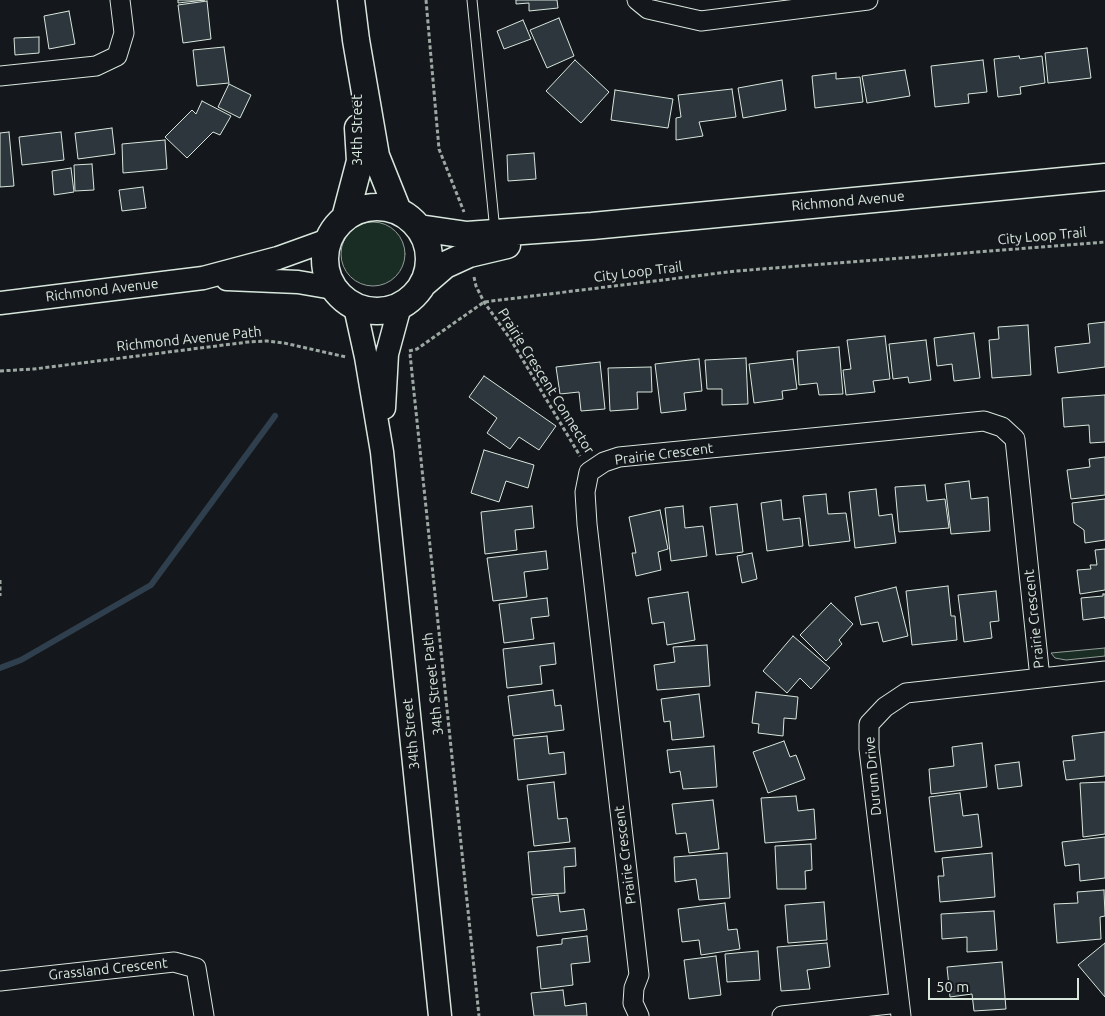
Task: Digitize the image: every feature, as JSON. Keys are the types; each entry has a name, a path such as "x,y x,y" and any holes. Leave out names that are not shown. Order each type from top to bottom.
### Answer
{"main road":[{"name":"34th Street","path":"351,0 376,156 398,212"},
{"name":"34th Street","path":"345,218 360,161 356,40"},
{"name":"Richmond Avenue","path":"423,284 468,244 495,233 592,226 1105,177"},
{"path":"370,207 398,212 409,218 419,228 426,241 429,255 428,270 423,284 413,296 400,306 386,310 370,311 355,307 343,299 333,288 326,273 324,256 328,240 335,228 345,218 357,211 370,207"},
{"name":"Richmond Avenue","path":"419,228 468,244 592,226"}],"street":[{"path":"0,76 96,66 117,56 124,32 120,0"},
{"path":"637,0 648,8 701,20 868,0"},
{"name":"Richmond Avenue","path":"0,303 203,278 278,258 328,240"},
{"name":"Richmond Avenue","path":"203,278 298,282 333,288"},
{"name":"34th Street","path":"376,356 400,306"},
{"name":"34th Street","path":"355,307 376,356 382,452 440,1016"},
{"name":"Prairie Crescent","path":"639,1016 633,1003 634,988 639,975 586,524 585,492 589,472 604,462 619,457 984,421 1002,427 1015,439 1040,678"},
{"name":"Durum Drive","path":"900,1010 869,749 869,724 885,707 906,693 1105,671"},
{"name":"Grassland Crescent","path":"0,980 174,962 196,968 204,1016"},
{"path":"782,1016 900,1010"}],"lane":[{"path":"472,0 495,233"}],"path":[{"path":"426,0 439,149 465,213 468,244 476,286 484,302"},
{"name":"City Loop Trail","path":"484,302 736,271 1105,242"},
{"name":"Richmond Avenue Path","path":"0,371 34,369 267,341 284,343 343,357 376,356 417,349 484,302"},
{"name":"Prairie Crescent Connector","path":"484,302 511,340 589,472"},
{"name":"34th Street Path","path":"410,351 479,1016"},
{"path":"0,580 0,596"}],"green space":[{"path":"367,222 379,222 396,231 403,242 405,254 403,266 396,277 379,286 367,286 355,281 346,272 341,260 341,248 346,236 355,227"},
{"path":"1105,648 1105,656 1066,660 1055,658 1051,653"}],"building":[{"path":"178,0 205,0 178,3"},
{"path":"516,0 557,0 558,8 529,11 529,3 516,4"},
{"path":"207,1 211,39 183,43 178,5"},
{"path":"69,11 75,44 49,49 44,16"},
{"path":"559,18 574,56 547,68 530,30"},
{"path":"523,20 531,39 504,49 497,31"},
{"path":"39,37 39,53 15,55 14,38"},
{"path":"224,47 229,83 197,86 193,50"},
{"path":"1087,48 1091,78 1048,83 1045,53"},
{"path":"1019,56 1020,59 1042,56 1045,83 1020,87 1021,94 998,97 994,59"},
{"path":"575,60 609,92 581,123 546,91"},
{"path":"983,60 987,92 968,94 969,103 935,107 931,66"},
{"path":"905,70 910,96 867,103 862,76"},
{"path":"836,73 836,79 860,77 863,102 815,108 812,76"},
{"path":"782,80 786,110 743,118 738,88"},
{"path":"229,84 251,95 240,118 218,107"},
{"path":"732,89 736,117 699,122 703,136 676,140 676,118 681,117 678,95"},
{"path":"615,90 673,99 668,128 611,120"},
{"path":"202,101 231,116 220,135 213,132 187,158 165,137 192,110 196,114"},
{"path":"112,128 115,154 78,159 75,133"},
{"path":"9,132 14,186 0,187 0,133"},
{"path":"61,132 64,160 22,165 19,137"},
{"path":"165,140 167,169 123,173 122,144"},
{"path":"534,153 536,179 508,181 507,155"},
{"path":"92,164 94,190 75,191 74,165"},
{"path":"71,168 74,192 54,195 52,171"},
{"path":"143,187 146,208 122,211 119,190"},
{"path":"1105,322 1105,367 1058,373 1055,347 1090,343 1088,324"},
{"path":"1028,325 1031,375 992,378 989,340 999,339 998,327"},
{"path":"974,333 980,378 954,381 952,364 937,366 934,338"},
{"path":"885,336 890,379 873,381 875,392 846,395 843,370 851,369 847,340"},
{"path":"926,340 931,380 909,383 908,377 893,379 889,344"},
{"path":"839,347 843,394 819,395 817,383 799,385 797,351"},
{"path":"746,358 748,404 722,405 722,389 707,389 705,360"},
{"path":"699,359 702,391 684,393 686,410 661,413 655,364"},
{"path":"793,359 797,389 782,391 783,399 754,403 749,364"},
{"path":"600,362 605,409 581,411 579,392 560,394 556,367"},
{"path":"651,367 652,392 637,392 638,409 610,411 608,368"},
{"path":"484,376 556,426 539,450 519,437 510,449 487,433 497,418 469,397"},
{"path":"1105,395 1105,442 1090,443 1089,425 1064,427 1062,398"},
{"path":"484,450 534,465 528,488 506,481 499,502 471,493"},
{"path":"1105,457 1105,495 1071,499 1067,470 1090,467 1089,459"},
{"path":"969,481 971,499 988,497 990,531 951,534 945,484"},
{"path":"925,485 927,501 945,499 949,528 899,532 895,487"},
{"path":"876,489 879,516 892,514 896,543 855,548 849,492"},
{"path":"826,494 828,514 846,513 850,541 809,546 803,496"},
{"path":"1105,499 1105,540 1085,543 1084,530 1074,523 1072,503"},
{"path":"781,500 783,520 800,518 803,546 767,551 761,503"},
{"path":"737,504 743,552 716,555 710,507"},
{"path":"532,506 534,528 515,530 517,550 485,554 481,512"},
{"path":"683,506 685,528 703,526 707,556 671,561 665,508"},
{"path":"660,510 668,549 658,552 661,570 636,576 632,553 636,553 629,517"},
{"path":"1105,549 1105,590 1080,594 1077,570 1091,569 1090,565 1097,565 1095,550"},
{"path":"546,551 548,569 524,572 527,597 493,601 487,558"},
{"path":"752,553 757,579 742,583 737,556"},
{"path":"948,586 951,616 955,616 957,640 912,645 906,591"},
{"path":"896,587 908,636 883,642 878,622 861,625 855,597"},
{"path":"996,591 999,621 990,622 992,638 964,642 958,595"},
{"path":"688,592 695,640 667,645 664,622 652,624 648,598"},
{"path":"1105,594 1105,617 1083,620 1081,598 1103,596"},
{"path":"547,598 549,616 531,618 534,639 504,643 499,604"},
{"path":"831,603 853,624 839,640 842,644 826,661 800,635"},
{"path":"793,636 830,668 811,689 800,678 787,693 763,671"},
{"path":"554,643 556,664 540,666 542,684 507,688 503,649"},
{"path":"707,645 710,686 657,690 654,665 675,662 673,647"},
{"path":"553,690 555,706 561,705 564,730 513,736 508,696"},
{"path":"756,692 798,697 796,719 784,718 783,736 758,733 759,724 752,723"},
{"path":"699,694 704,737 672,740 670,721 664,722 661,699"},
{"path":"1105,732 1105,776 1066,780 1063,761 1075,760 1072,736"},
{"path":"547,736 549,754 564,752 566,774 518,780 514,739"},
{"path":"784,741 790,757 796,755 805,779 768,793 753,752"},
{"path":"982,743 987,787 931,794 929,769 954,766 952,747"},
{"path":"714,746 717,787 683,789 680,771 670,773 667,750"},
{"path":"1019,762 1022,786 998,789 995,765"},
{"path":"554,782 558,819 567,818 570,842 534,846 527,785"},
{"path":"1105,782 1105,834 1083,837 1080,783"},
{"path":"960,793 963,816 978,814 982,847 935,852 929,797"},
{"path":"796,796 798,811 814,809 816,839 765,843 761,798"},
{"path":"713,800 719,849 689,853 686,833 676,834 672,804"},
{"path":"1105,837 1105,878 1080,881 1079,864 1065,866 1062,842"},
{"path":"811,844 812,870 805,871 806,889 777,889 775,846"},
{"path":"575,848 576,866 564,867 565,893 532,895 528,852"},
{"path":"727,853 730,898 699,900 696,879 675,882 674,857"},
{"path":"992,853 995,897 940,902 938,876 944,876 942,858"},
{"path":"1104,890 1105,916 1100,917 1101,939 1057,943 1054,904 1078,903 1077,892"},
{"path":"558,895 560,912 584,909 587,930 537,936 532,898"},
{"path":"824,902 827,940 788,943 785,905"},
{"path":"725,903 728,930 737,929 740,949 701,955 699,940 682,942 678,909"},
{"path":"994,911 997,950 967,952 967,937 942,939 941,914"},
{"path":"587,936 590,962 571,964 573,985 541,989 537,947 562,944 562,939"},
{"path":"827,943 830,967 807,970 810,989 781,991 777,947"},
{"path":"1105,943 1105,997 1078,965"},
{"path":"758,951 760,980 727,982 725,954"},
{"path":"716,956 721,995 689,999 684,960"},
{"path":"1002,962 1006,1009 974,1011 972,994 950,997 947,967"},
{"path":"563,990 565,1006 586,1003 587,1016 534,1016 531,993"}],"waterway":[{"path":"0,668 21,660 151,585 275,416"}]}
